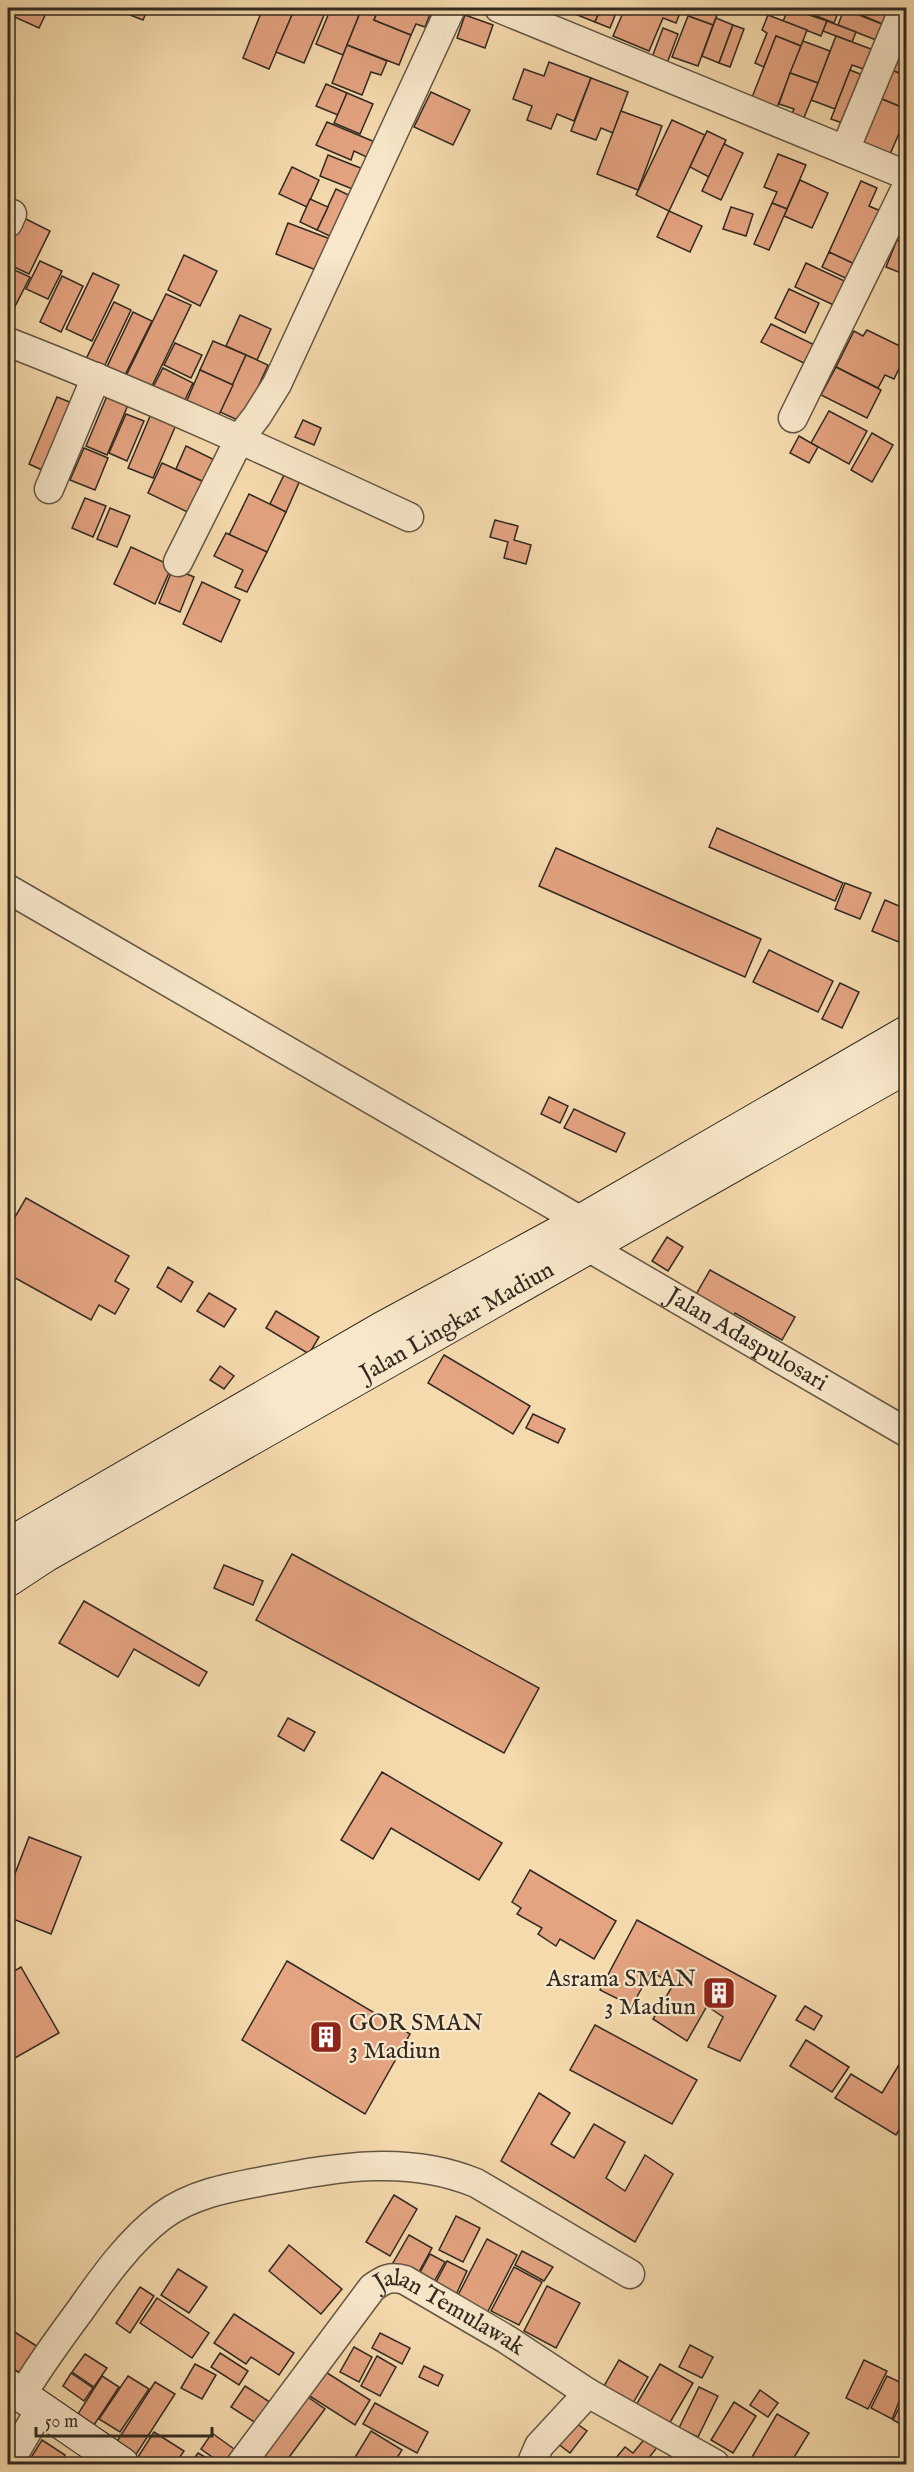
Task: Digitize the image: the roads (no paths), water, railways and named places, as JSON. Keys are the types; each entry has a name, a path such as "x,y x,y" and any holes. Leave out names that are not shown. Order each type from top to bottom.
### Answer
{"main road":[{"name":"Jalan Lingkar Madiun","path":"8,1580 584,1234 906,1033"},
{"name":"Jalan Lingkar Madiun","path":"8,1545 383,1328 584,1234 906,1067"},
{"path":"24,2397 122,2464"}],"street":[{"path":"178,562 240,438 277,384 451,8"},
{"path":"499,8 905,173 792,418"},
{"path":"845,150 904,8"},
{"path":"8,342 96,376 240,438 409,517"},
{"path":"49,489 96,376"},
{"name":"Jalan Adaspulosari","path":"8,889 584,1234 906,1432"},
{"path":"8,2464 24,2397 44,2360 130,2245 163,2216 197,2196 235,2186 336,2167 423,2168 455,2175 476,2183 630,2274"},
{"name":"Jalan Temulawak","path":"241,2464 372,2288 392,2276 405,2280 506,2339 588,2393 715,2464"},
{"path":"535,2464 533,2460 539,2446 588,2393"}],"place":[{"name":"Asrama SMAN 3 Madiun","path":"719,1993"},
{"name":"GOR SMAN 3 Madiun","path":"326,2037"}]}
